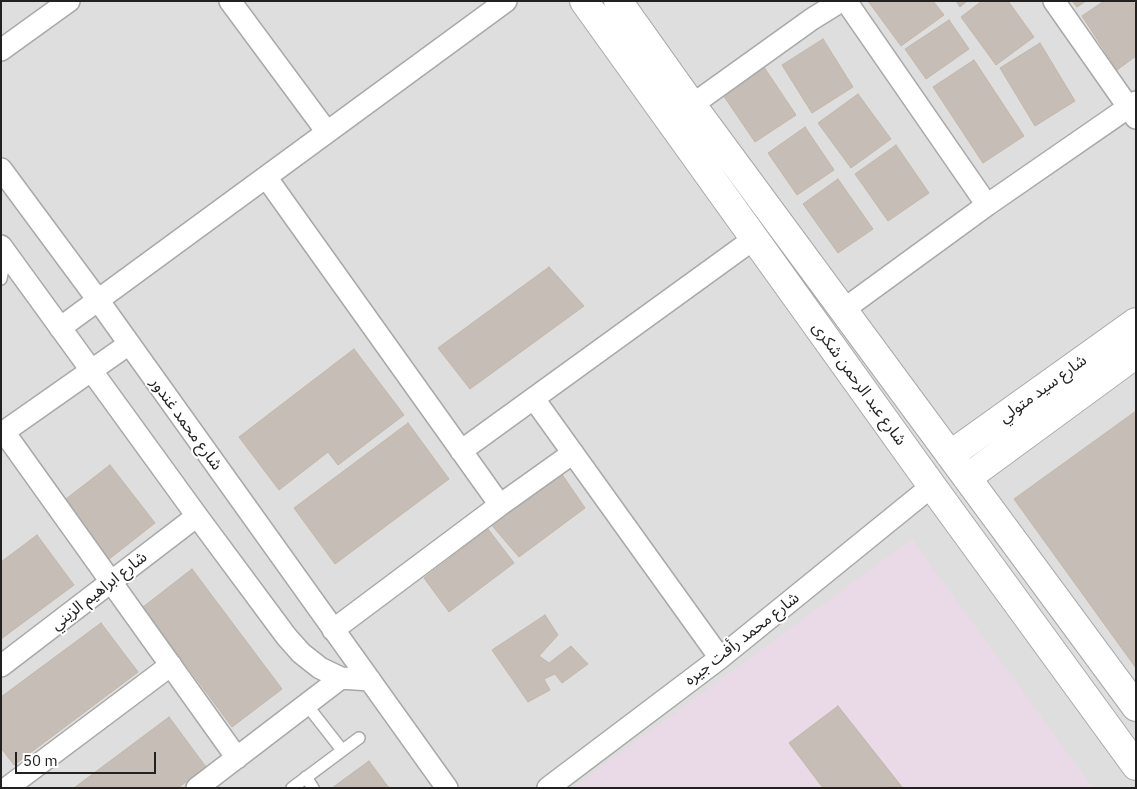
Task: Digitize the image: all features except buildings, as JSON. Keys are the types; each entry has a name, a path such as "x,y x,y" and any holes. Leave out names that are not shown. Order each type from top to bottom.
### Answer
{"street":[{"path":"1,50 69,1"},
{"path":"230,1 326,132"},
{"path":"60,328 506,1"},
{"name":"شارع عبد الرحمن شكرى","path":"584,1 932,486 1136,766"},
{"name":"شارع عبد الرحمن شكرى","path":"618,1 692,105 1136,707"},
{"path":"692,105 812,18 841,1"},
{"path":"846,1 987,205"},
{"path":"844,310 987,205 1133,109 1054,1"},
{"name":"شارع محمد غندور","path":"1,169 98,300 447,788"},
{"path":"266,178 500,505"},
{"path":"461,451 755,238"},
{"path":"3,251 286,636 301,653 320,668 341,678 370,680"},
{"name":"شارع سيد متولي","path":"950,455 1136,322"},
{"path":"129,344 3,433 237,758"},
{"name":"شارع سيد متولي","path":"967,478 1136,354"},
{"path":"534,399 720,658"},
{"path":"333,630 573,452"},
{"name":"شارع محمد رأفت جيره","path":"548,788 720,658 932,486"},
{"name":"شارع ابراهيم الزيني","path":"1,666 197,516"},
{"path":"8,784 171,665"},
{"path":"198,788 341,678"}],"lane":[{"path":"1,279 3,251"},
{"path":"306,704 342,750"},
{"path":"292,788 359,738"},
{"path":"306,777 314,788"}],"shaded area":[{"path":"1,1 1136,1 1136,788 1,788"},
{"path":"912,539 1093,788 572,788"}]}
